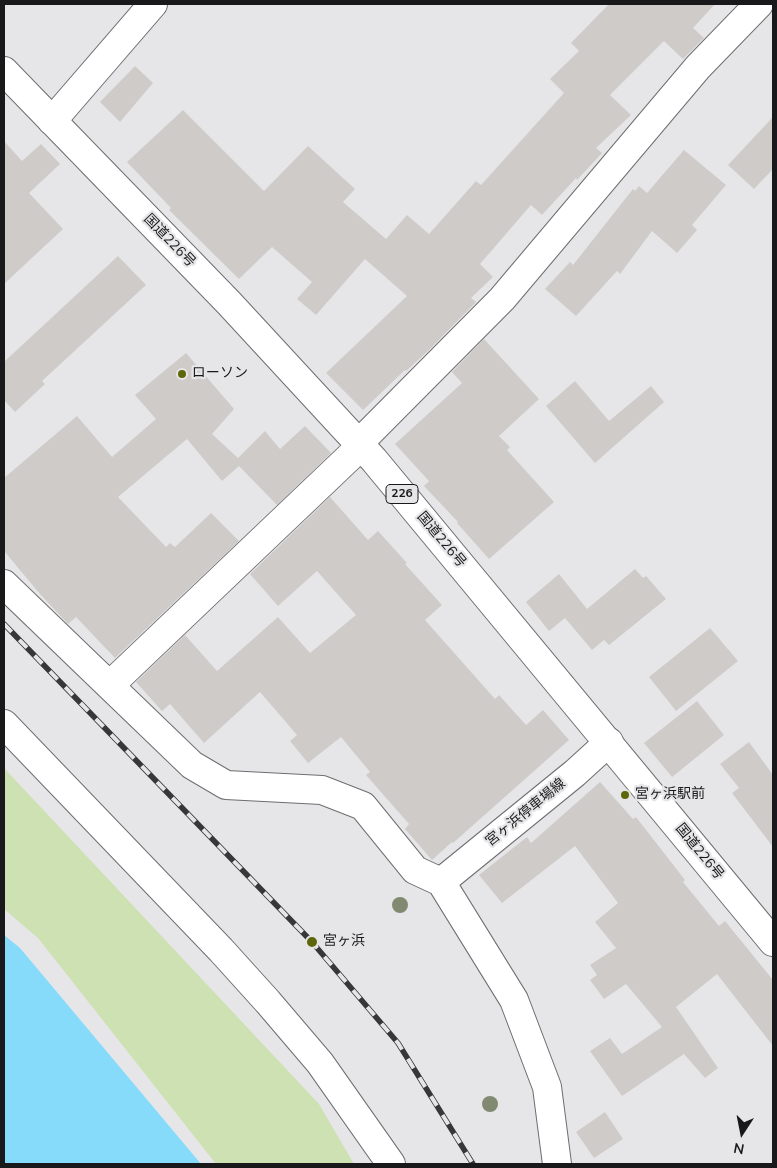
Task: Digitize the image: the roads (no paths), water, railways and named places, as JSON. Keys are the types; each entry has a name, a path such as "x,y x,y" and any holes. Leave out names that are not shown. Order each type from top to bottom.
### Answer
{"main road":[{"path":"52,121 154,4"},
{"path":"110,685 360,444 502,299 698,67 758,4"},
{"name":"国道226号","path":"4,71 229,303 360,444 773,942"},
{"path":"4,584 192,765 226,785 322,790 363,806 415,870 441,882 514,1000 547,1087 557,1164"},
{"path":"4,724 268,1002 320,1063 391,1164"},
{"name":"宮ヶ浜停車場線","path":"441,882 575,773 609,742"}],"water":[{"path":"4,935 20,948 201,1164 4,1164"}],"railway":[{"path":"4,624 312,942 398,1043 473,1164"}],"place":[{"name":"ローソン","path":"182,374"},
{"name":"宮ヶ浜駅前","path":"625,795"},
{"name":"宮ヶ浜","path":"312,942"}]}
